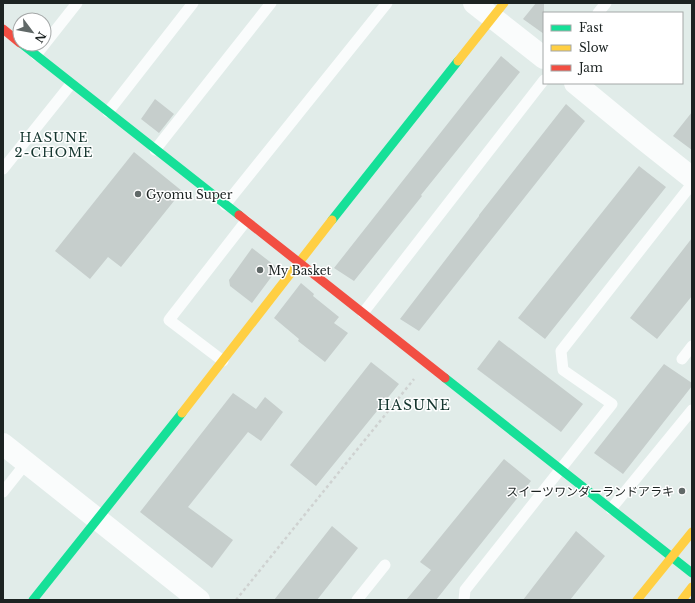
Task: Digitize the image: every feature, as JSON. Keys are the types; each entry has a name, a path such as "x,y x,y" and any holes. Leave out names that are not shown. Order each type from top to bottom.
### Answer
{"street":[{"path":"474,3 498,10 543,57"},
{"path":"33,600 223,361 298,263 498,10"},
{"path":"3,29 12,36"},
{"path":"32,52 692,573"},
{"path":"576,84 692,178"},
{"path":"3,444 199,600"},
{"path":"637,600 692,532"},
{"path":"682,600 692,587"}],"lane":[{"path":"36,55 77,3"},
{"path":"108,112 193,3"},
{"path":"155,150 271,3"},
{"path":"226,205 387,3"},
{"path":"599,12 606,3"},
{"path":"363,313 543,81"},
{"path":"3,169 71,84"},
{"path":"464,600 465,590 612,404 563,370 561,351 692,184"},
{"path":"223,361 169,320 246,221"},
{"path":"682,359 692,346"},
{"path":"611,509 692,410"},
{"path":"3,492 26,463"},
{"path":"357,600 385,565"}],"path":[{"path":"236,600 427,364"}],"building":[{"path":"536,3 544,3 543,33 523,19"},
{"path":"501,56 520,72 354,281 334,268"},
{"path":"155,99 174,114 159,133 141,119"},
{"path":"566,104 585,121 419,331 400,319 479,215"},
{"path":"692,112 692,150 673,136"},
{"path":"134,152 182,191 121,267 108,257 90,279 55,251"},
{"path":"639,166 666,187 545,339 518,318"},
{"path":"692,238 692,296 657,339 630,318"},
{"path":"252,248 278,268 252,303 230,286 229,280"},
{"path":"301,283 314,294 313,296 339,317 334,323 348,333 325,362 298,341 299,339 274,318"},
{"path":"499,340 583,404 561,432 477,369"},
{"path":"371,362 399,384 316,486 290,465"},
{"path":"664,364 692,383 692,386 623,474 594,453"},
{"path":"233,393 256,409 265,397 283,412 261,441 248,432 188,507 233,540 212,568 140,512"},
{"path":"504,459 531,481 436,600 406,600 431,570 420,562"},
{"path":"332,526 358,548 317,600 274,600"},
{"path":"576,531 605,556 570,600 523,600"}],"traffic: fast":[{"path":"32,52 239,215"},
{"path":"332,220 458,61"},
{"path":"445,378 692,573"},
{"path":"33,600 182,413"}],"traffic: slow":[{"path":"458,61 504,3"},
{"path":"182,413 332,220"},
{"path":"637,600 692,532"},
{"path":"682,600 692,587"}],"traffic: jam":[{"path":"3,29 12,36"},
{"path":"239,215 445,378"}],"place":[{"name":"Gyomu Super","path":"138,194"},
{"name":"My Basket","path":"260,270"},
{"name":"スイーツワンダーランドアラキ","path":"682,491"}],"district":[{"name":"HASUNE 2-CHOME","path":"54,144"},
{"name":"HASUNE","path":"414,405"}]}
